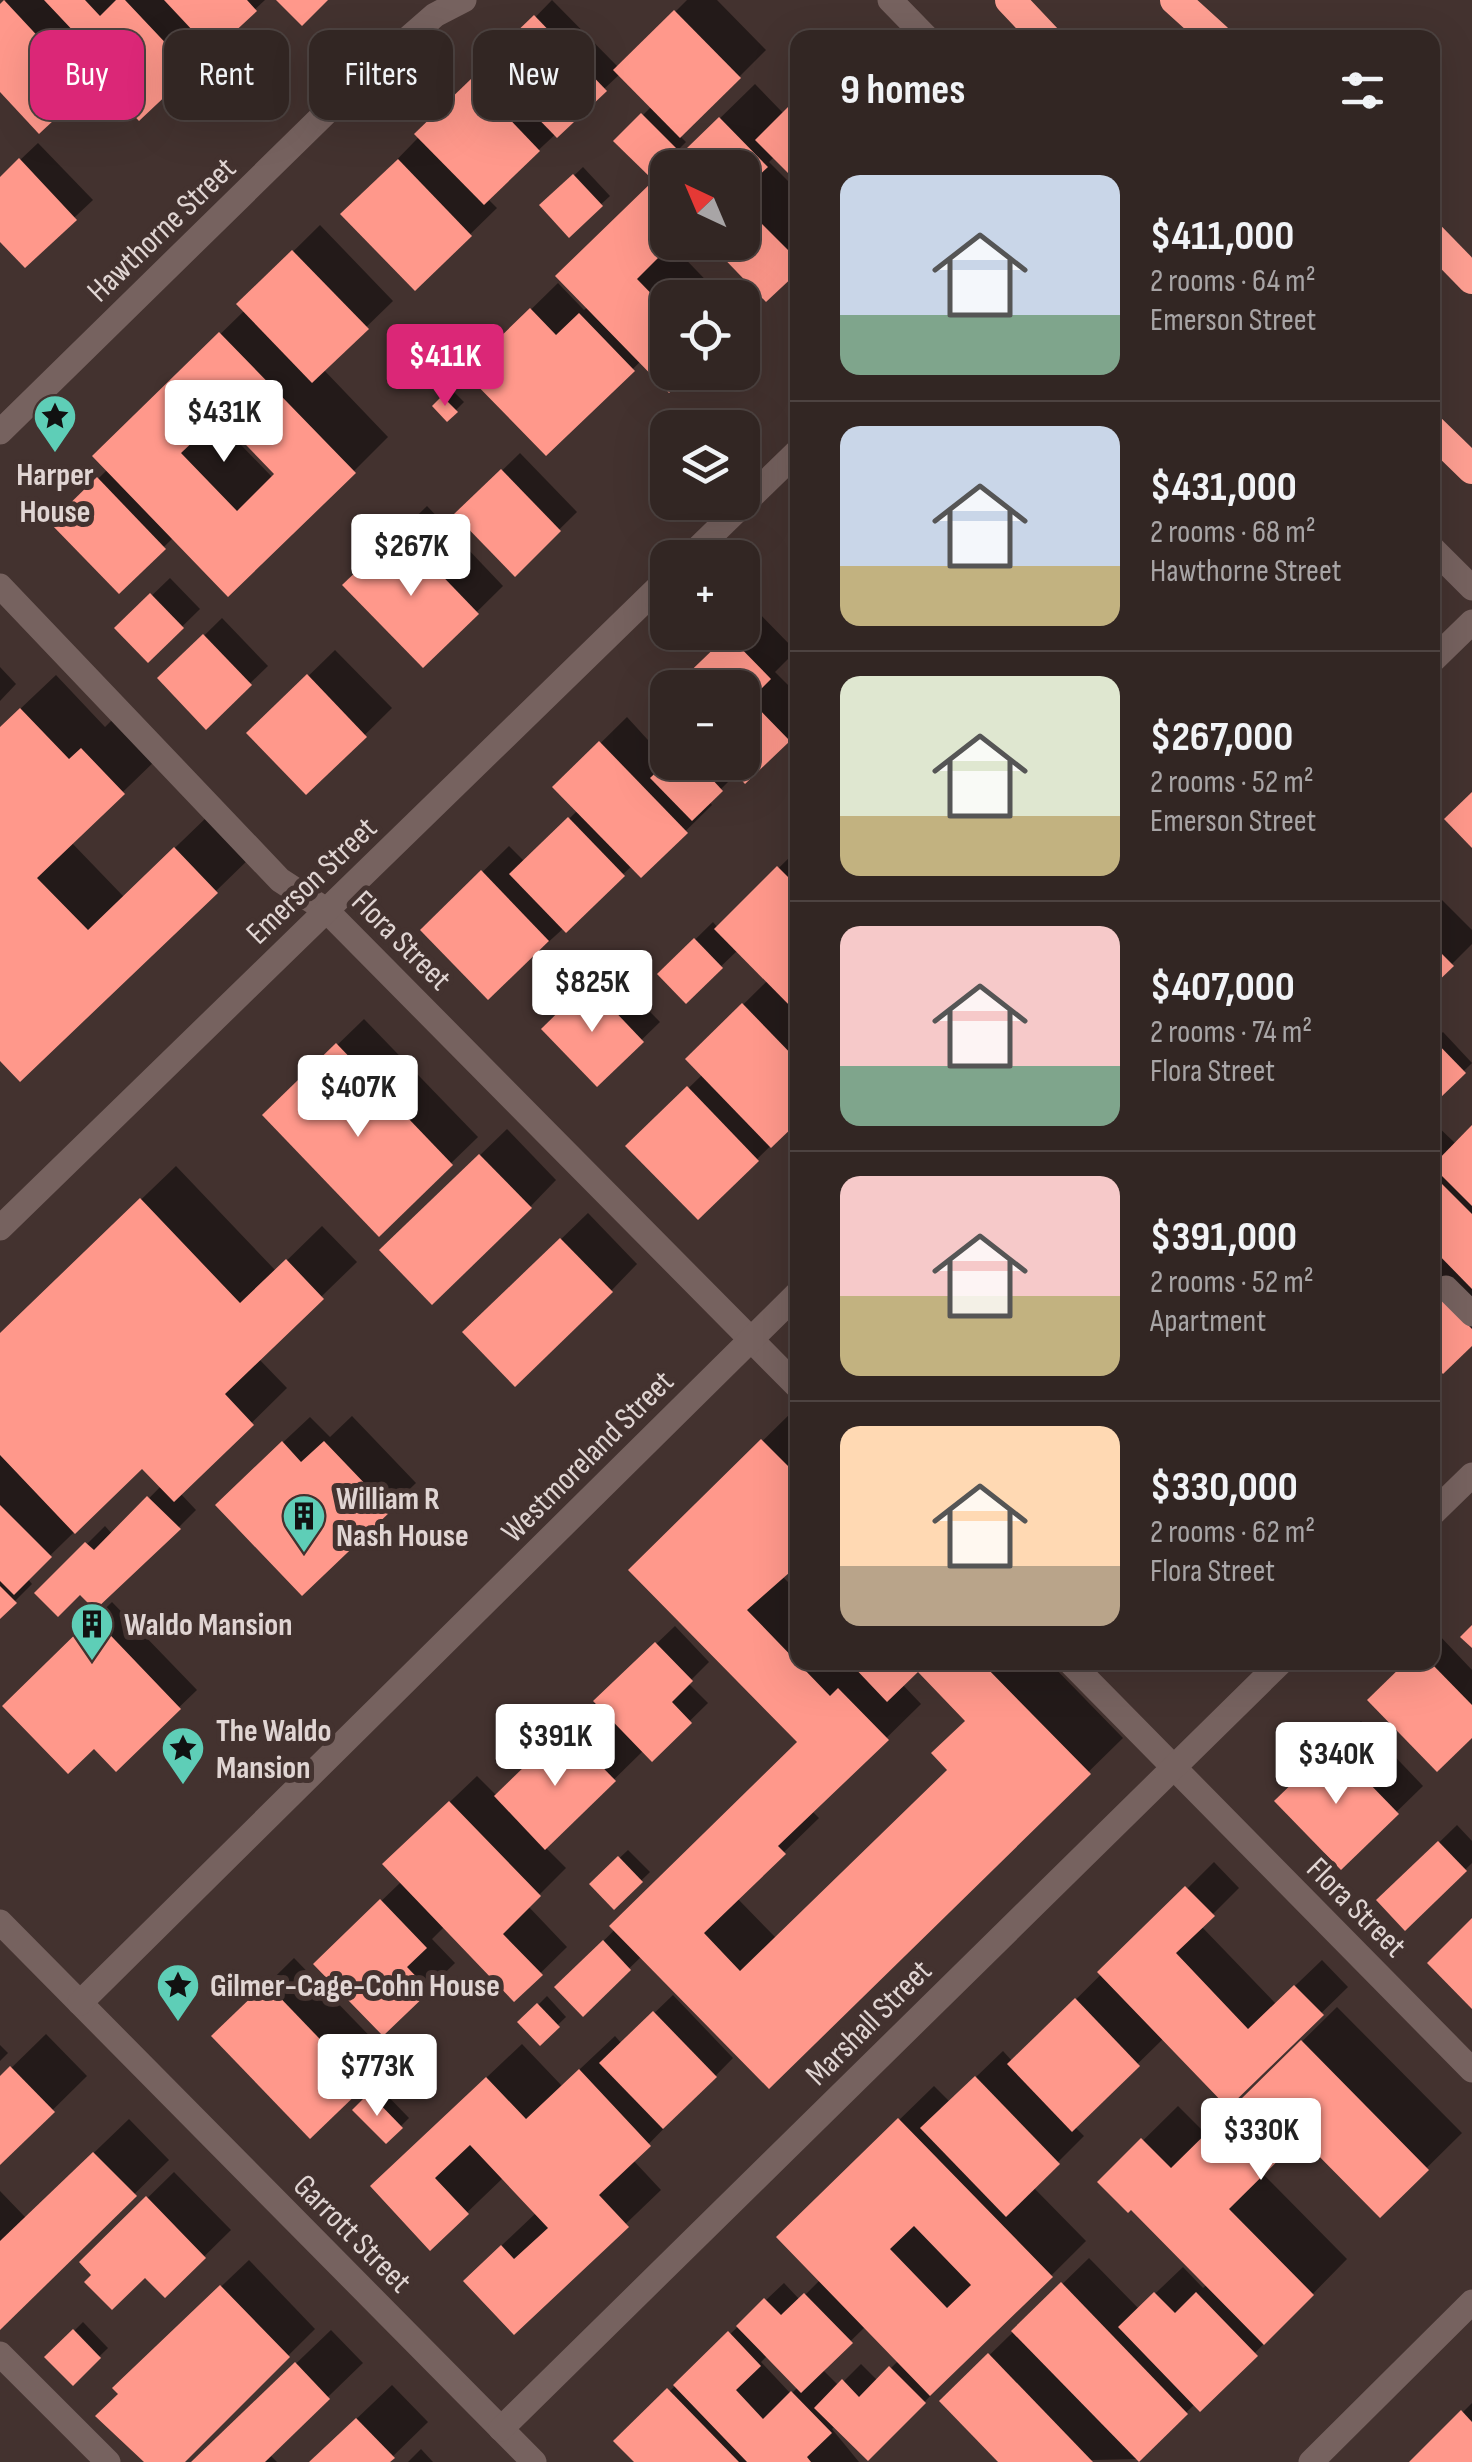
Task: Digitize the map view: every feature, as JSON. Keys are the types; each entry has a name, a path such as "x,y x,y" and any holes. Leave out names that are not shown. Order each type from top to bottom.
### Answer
{"highway":[{"path":"1010,0 1038,30"},
{"path":"1175,0 1208,30"},
{"path":"1440,246 1472,279"},
{"path":"1440,438 1472,470"}],"street":[{"name":"Hawthorne Street","path":"0,432 349,90 435,15 464,0"},
{"path":"890,0 919,30"},
{"path":"707,540 790,459"},
{"path":"1440,556 1472,588"},
{"name":"Flora Street","path":"0,586 280,880 326,910 790,1379"},
{"name":"Emerson Street","path":"0,1228 650,595"},
{"path":"1440,653 1472,622"},
{"path":"1446,1288 1472,1314"},
{"name":"Westmoreland Street","path":"80,2003 790,1301"},
{"path":"1440,1506 1472,1475"},
{"name":"Flora Street","path":"1078,1670 1472,2070"},
{"name":"Marshall Street","path":"501,2429 1273,1670"},
{"name":"Garrott Street","path":"0,1922 534,2462"},
{"path":"1323,2458 1472,2302"},
{"path":"0,2354 108,2462"}],"building":[{"path":"4,0 32,30 30,120 54,120 39,134 0,92 0,4"},
{"path":"44,0 85,0 100,16 116,0 125,0 164,41 164,97 144,116 144,30 72,30"},
{"path":"164,0 247,0 257,11 236,30 192,30"},
{"path":"276,0 328,0 302,26"},
{"path":"674,10 741,78 680,138 613,70"},
{"path":"534,15 548,30 518,30"},
{"path":"594,77 607,91 594,103"},
{"path":"471,79 473,120 510,120 540,151 484,205 414,134 429,120 453,120 453,96"},
{"path":"790,105 790,175 755,140"},
{"path":"641,113 678,150 650,150 650,177 613,141"},
{"path":"719,117 751,150 685,150"},
{"path":"539,120 576,120 557,138"},
{"path":"19,158 77,220 25,268 0,242 0,177"},
{"path":"398,159 472,236 415,291 340,214"},
{"path":"573,174 603,206 569,238 539,205"},
{"path":"650,184 650,260 656,260 637,279 650,292 650,374 555,276"},
{"path":"760,222 790,252 790,280 766,302 760,296 760,280 745,280 725,260 760,260"},
{"path":"292,250 369,329 312,383 236,304"},
{"path":"530,308 556,335 579,313 635,371 546,456 464,372"},
{"path":"219,332 356,473 228,597 92,456","holes":["219,417 274,474 237,511 181,453"]},
{"path":"442,396 458,412 447,422 432,406"},
{"path":"501,469 561,531 515,577 454,514"},
{"path":"97,477 166,549 119,594 50,523"},
{"path":"399,531 479,614 423,668 342,585"},
{"path":"150,593 184,628 148,663 114,628"},
{"path":"203,634 252,685 206,730 157,678"},
{"path":"712,650 743,650 771,679 760,690 760,670 692,670"},
{"path":"307,674 367,737 306,795 246,733"},
{"path":"20,708 69,759 81,748 125,794 37,878 88,930 174,847 218,893 20,1082 0,1061 0,727"},
{"path":"760,710 790,741 760,770"},
{"path":"599,741 688,833 641,878 552,787"},
{"path":"652,780 713,780 723,791 692,821"},
{"path":"1472,792 1472,848 1444,819"},
{"path":"568,817 625,876 566,933 509,874"},
{"path":"777,866 790,879 790,1006 714,929"},
{"path":"481,870 549,941 488,1000 420,930"},
{"path":"694,938 723,968 686,1004 657,974"},
{"path":"1440,952 1454,966 1440,979"},
{"path":"588,983 644,1042 597,1087 541,1029"},
{"path":"742,1003 790,1053 790,1130 771,1148 685,1059"},
{"path":"336,1043 453,1165 379,1237 262,1115"},
{"path":"1440,1046 1466,1073 1440,1098"},
{"path":"687,1086 759,1161 698,1220 625,1146"},
{"path":"1472,1125 1472,1206 1440,1174 1440,1158"},
{"path":"479,1154 532,1208 432,1305 379,1250"},
{"path":"1440,1182 1472,1214 1472,1289 1440,1256"},
{"path":"140,1198 240,1303 286,1259 324,1299 225,1394 254,1425 174,1502 142,1469 75,1534 0,1455 0,1333"},
{"path":"560,1238 613,1292 515,1387 462,1332"},
{"path":"1440,1296 1472,1329 1472,1346 1443,1374"},
{"path":"761,1439 790,1468 790,1572 747,1610 790,1655 790,1670 805,1670 830,1696 838,1688 889,1740 778,1846 786,1854 704,1933 740,1971 947,1770 931,1753 965,1721 918,1672 887,1702 857,1670 989,1670 1091,1774 769,2089 609,1926 797,1742 628,1570"},
{"name":"William R Nash House","path":"282,1441 301,1462 324,1441 391,1511 302,1596 215,1505"},
{"path":"147,1496 181,1529 95,1610 80,1595 58,1617 34,1593 85,1542 94,1550"},
{"path":"0,1505 52,1557 14,1595 0,1581"},
{"path":"0,1586 17,1603 0,1619"},
{"name":"Waldo Mansion","path":"93,1617 181,1709 116,1772 94,1749 68,1774 2,1706"},
{"path":"1472,1625 1472,1648 1460,1637"},
{"path":"655,1642 693,1681 672,1702 692,1723 652,1762 593,1701"},
{"path":"1398,1670 1438,1670 1472,1705 1472,1738 1437,1772 1367,1700"},
{"path":"564,1728 616,1781 545,1850 494,1796"},
{"path":"1332,1745 1399,1814 1341,1870 1274,1801"},
{"path":"449,1801 541,1896 503,1934 543,1975 514,2002 382,1864"},
{"path":"1438,1841 1467,1871 1405,1931 1376,1900"},
{"path":"618,1856 643,1882 614,1910 589,1884"},
{"path":"1185,1886 1215,1916 1176,1953 1248,2029 1294,1985 1324,2015 1228,2108 1097,1972"},
{"path":"380,1899 427,1948 407,1967 430,1991 383,2036 313,1964"},
{"path":"1472,1918 1472,2009 1427,1963"},
{"path":"603,1940 631,1970 583,2017 554,1987"},
{"path":"266,1983 365,2086 310,2139 211,2036"},
{"path":"1075,1998 1140,2066 1072,2132 1007,2064"},
{"path":"537,2003 560,2027 540,2046 517,2022"},
{"path":"653,2011 717,2077 663,2129 599,2063"},
{"path":"1301,2040 1429,2170 1380,2218 1301,2138 1229,2209 1314,2295 1264,2345 1131,2210 1128,2213 1097,2182 1141,2138 1171,2168"},
{"path":"10,2066 55,2112 0,2165 0,2076"},
{"path":"579,2069 651,2146 599,2195 629,2227 514,2335 463,2281 501,2245 514,2259 548,2228 470,2145 435,2178 469,2214 430,2251 370,2186 486,2077 526,2119"},
{"path":"975,2076 1060,2164 1006,2217 920,2128"},
{"path":"369,2093 403,2128 386,2144 352,2110"},
{"path":"898,2118 1053,2277 930,2396 776,2237","holes":["914,2226 971,2285 947,2308 890,2249"]},
{"path":"93,2152 137,2196 0,2330 0,2241"},
{"path":"146,2196 206,2258 165,2298 145,2278 112,2310 84,2282 91,2275 79,2262"},
{"path":"1061,2282 1188,2414 1139,2462 1011,2331"},
{"path":"220,2285 290,2357 185,2462 144,2462 95,2416 118,2394 112,2388"},
{"path":"1154,2292 1175,2313 1196,2292 1258,2356 1200,2412 1118,2327"},
{"path":"804,2293 853,2343 801,2393 736,2326 764,2298 781,2315"},
{"path":"73,2329 101,2358 73,2386 44,2357"},
{"path":"728,2331 761,2366 736,2390 763,2419 791,2391 832,2433 807,2457 811,2462 747,2462 673,2385"},
{"path":"988,2353 1093,2462 998,2462 939,2401"},
{"path":"295,2362 330,2399 265,2462 191,2462"},
{"path":"889,2366 926,2403 868,2461 814,2408 842,2379 859,2397"},
{"path":"667,2388 739,2462 634,2462 613,2441"},
{"path":"1461,2410 1472,2422 1472,2462 1409,2462"},
{"path":"356,2418 395,2458 390,2462 309,2462"}],"place":[{"name":"Harper House","path":"55,454"},
{"name":"William R Nash House","path":"304,1554"},
{"name":"Waldo Mansion","path":"92,1662"},
{"name":"The Waldo Mansion","path":"183,1786"},
{"name":"Gilmer-Cage-Cohn House","path":"178,2023"}]}
